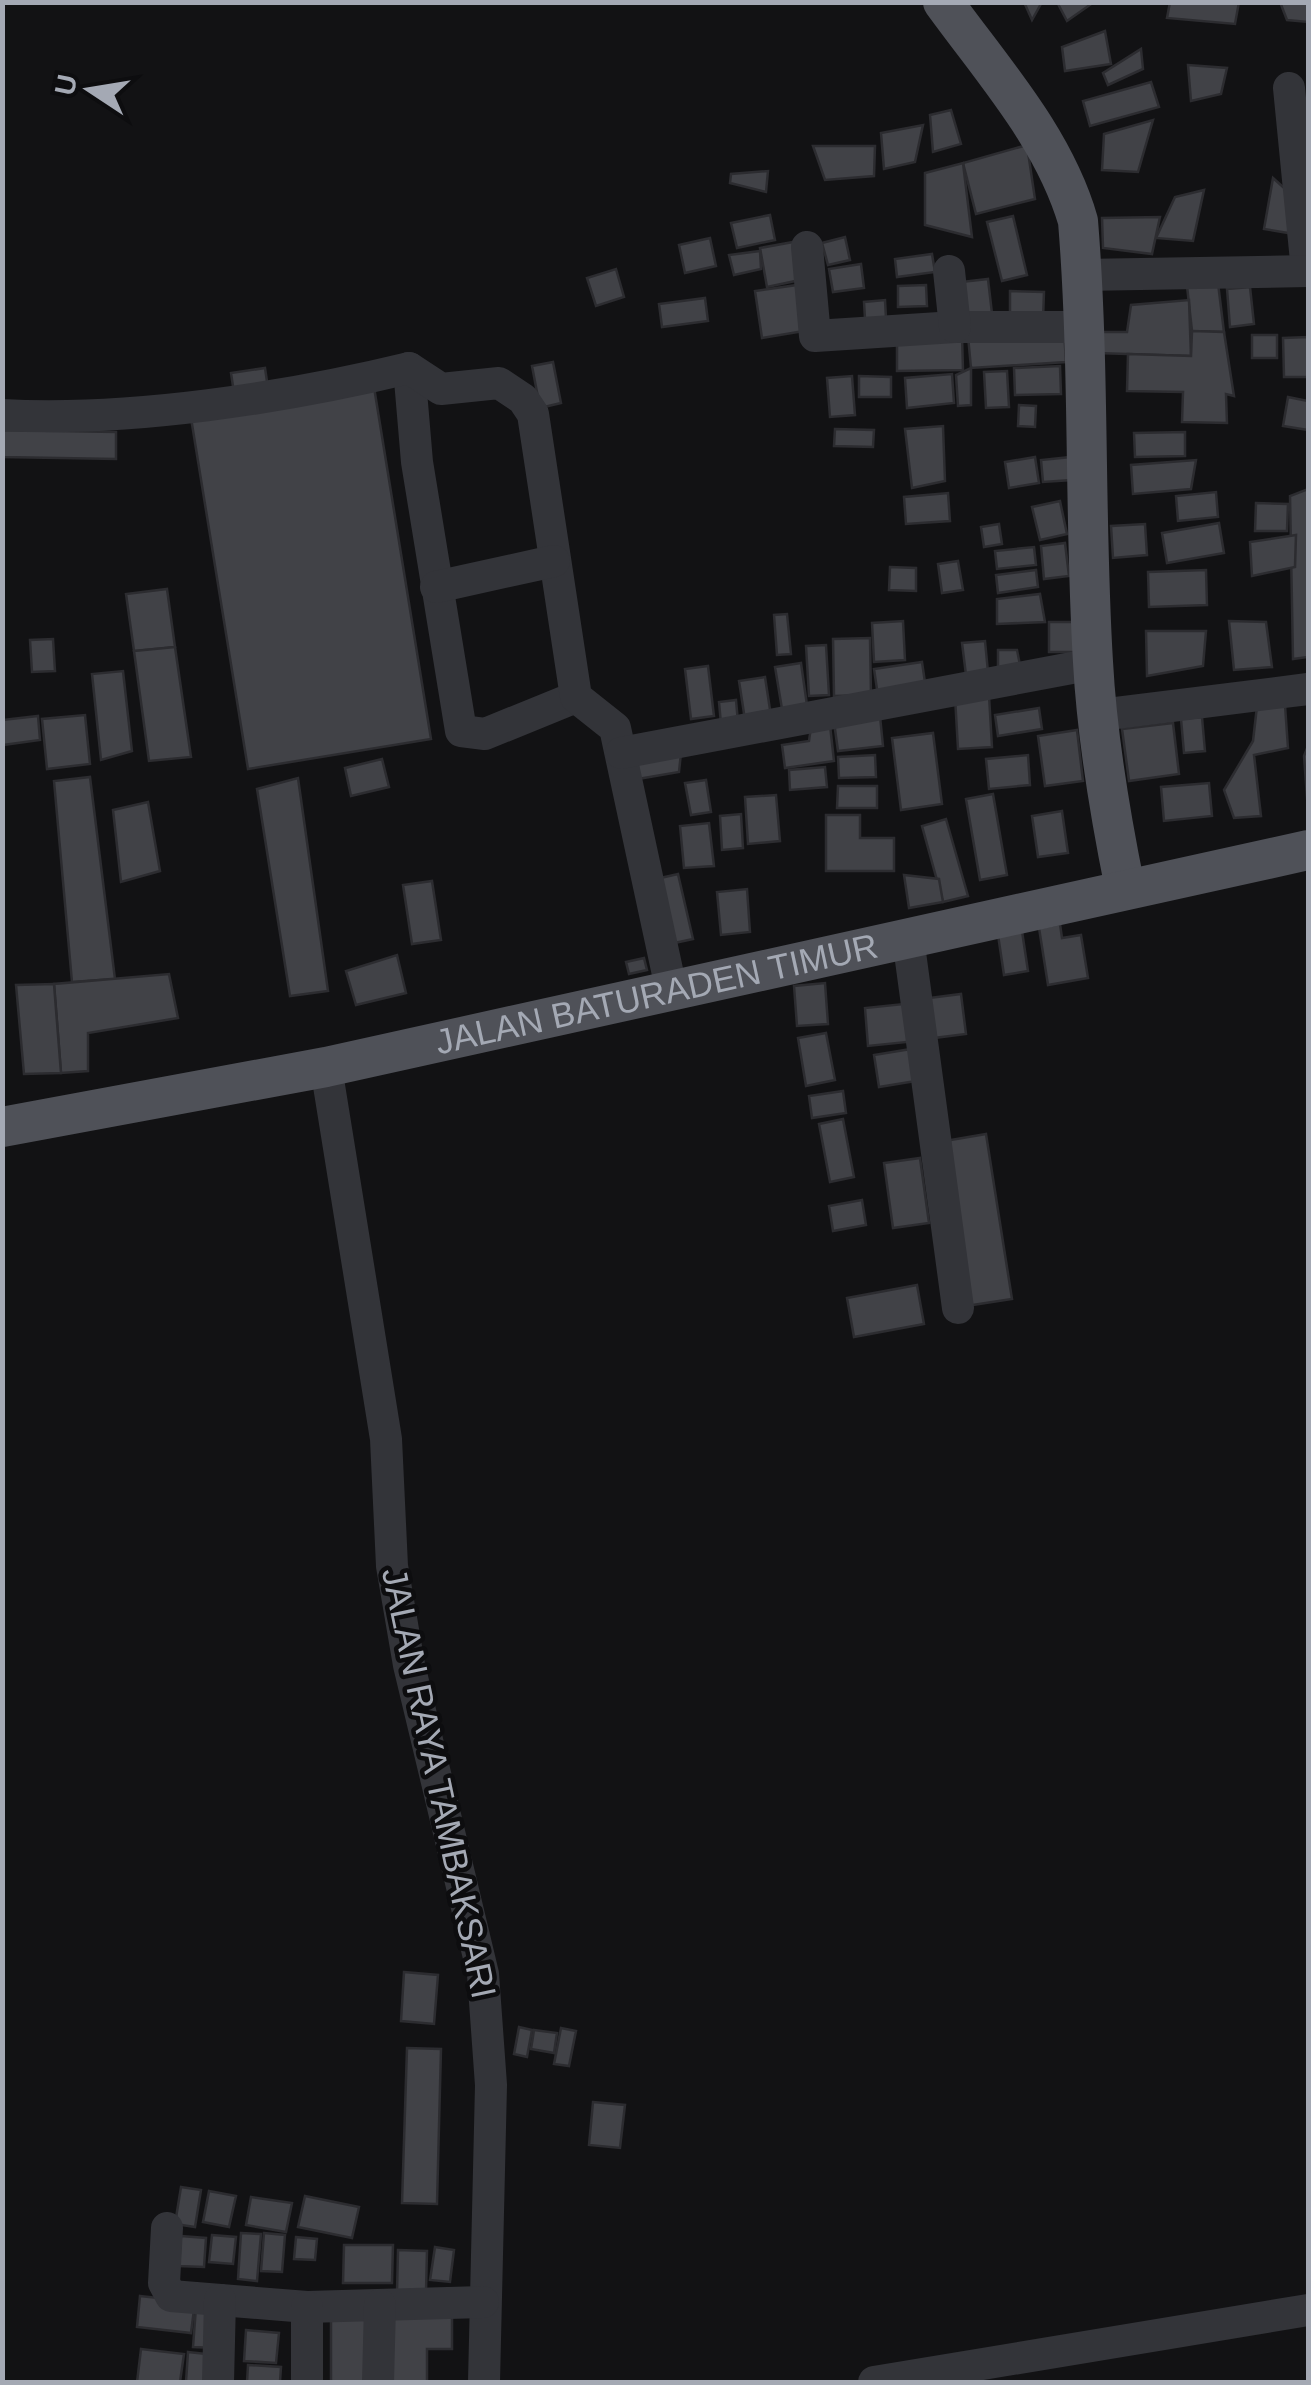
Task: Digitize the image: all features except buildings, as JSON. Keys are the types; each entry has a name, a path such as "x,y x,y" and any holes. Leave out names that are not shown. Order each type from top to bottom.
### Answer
{"main road":[{"path":"942,2 1046,145 1067,183 1078,221 1093,664 1125,888"},
{"name":"JALAN BATURADEN TIMUR","path":"2,1127 326,1067 1308,850"}],"street":[{"path":"1082,275 1308,271 1290,88"},
{"path":"808,247 815,336 956,326 1083,327"},
{"path":"949,271 956,326"},
{"path":"2,415 57,418 140,413 409,368 442,389 499,383 522,399 533,414 576,697 615,728 672,992"},
{"path":"409,368 417,462 460,731 485,734 576,697"},
{"path":"436,587 554,562"},
{"path":"621,753 1093,664"},
{"path":"1100,715 1308,689"},
{"path":"908,938 958,1308"},
{"name":"JALAN RAYA TAMBAKSARI","path":"326,1067 386,1438 392,1566 408,1665 483,1974 491,2086 484,2382"},
{"path":"167,2228 164,2291 171,2296 307,2306 483,2302"},
{"path":"218,2382 220,2300"},
{"path":"378,2382 380,2305"},
{"path":"306,2382 307,2306"},
{"path":"874,2382 1308,2310"}]}
